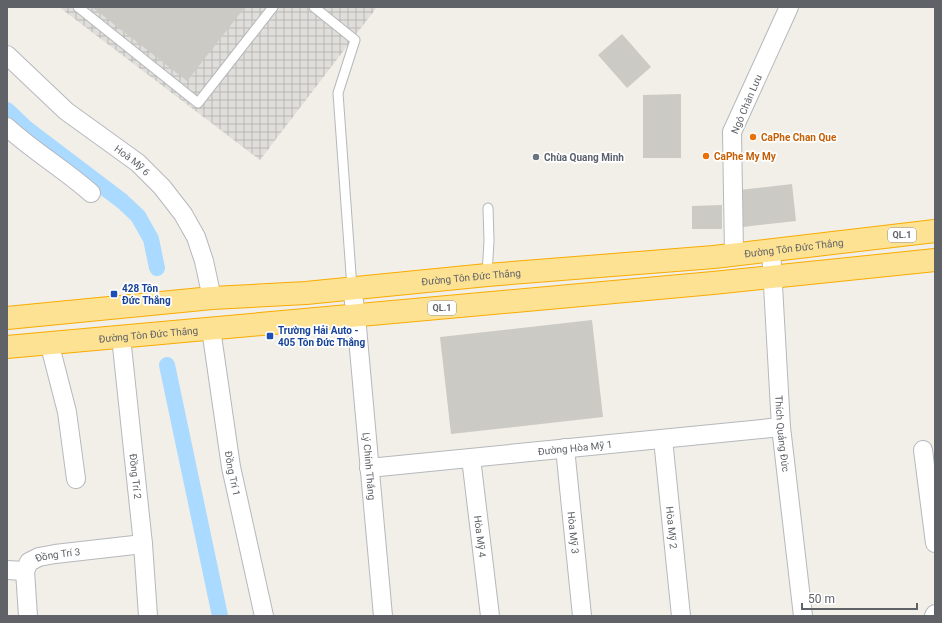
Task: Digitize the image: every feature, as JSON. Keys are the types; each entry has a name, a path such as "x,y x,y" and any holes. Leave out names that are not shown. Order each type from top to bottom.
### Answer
{"highway":[{"name":"Đường Tôn Đức Thắng","path":"7,318 212,298 306,293 487,275 706,258 935,231"},
{"name":"Đường Tôn Đức Thắng","path":"7,347 772,277 935,260"}],"street":[{"name":"Ngô Chân Lưu","path":"734,254 732,132 789,7"},
{"name":"Hoà Mỹ 6","path":"7,55 66,111 138,163 162,187 183,214 196,236 204,261 212,298"},
{"path":"7,126 19,138 74,178 91,193"},
{"name":"Thích Quảng Đức","path":"771,250 781,427 803,616"},
{"name":"Lý Chính Thắng","path":"352,288 356,316 383,616"},
{"name":"Đồng Trí 1","path":"211,329 231,466 264,616"},
{"name":"Đồng Trí 2","path":"121,337 143,544 148,616"},
{"path":"49,342 67,412 76,479"},
{"name":"Đường Hòa Mỹ 1","path":"369,468 781,427"},
{"name":"Hòa Mỹ 2","path":"663,439 681,616"},
{"name":"Hòa Mỹ 3","path":"565,448 582,616"},
{"path":"923,450 935,543"},
{"name":"Hòa Mỹ 4","path":"471,458 490,616"},
{"name":"Đồng Trí 3","path":"28,616 25,571 29,562 39,557 143,544"},
{"path":"7,570 25,571"}],"lane":[{"path":"78,7 198,103 273,7"},
{"path":"314,7 355,40 338,93 352,288"},
{"path":"487,275 489,242 488,208"}],"shaded area":[{"path":"59,7 377,7 260,160"}],"building":[{"path":"92,7 245,7 187,81"},
{"path":"622,34 651,67 627,88 598,55"},
{"path":"681,94 681,158 643,158 643,95"},
{"path":"792,184 796,221 743,227 739,190"},
{"path":"722,205 722,229 692,229 692,206"},
{"path":"592,320 603,417 451,434 440,337"}],"waterway":[{"path":"7,110 27,129 122,201 138,216 151,239 157,268"},
{"path":"167,365 220,616"}],"place":[{"name":"CaPhe Chan Que","path":"753,137"},
{"name":"CaPhe My My","path":"706,156"},
{"name":"Chùa Quang Minh","path":"536,157"},
{"name":"428 Tôn Đức Thắng","path":"114,294"},
{"name":"Trường Hải Auto - 405 Tôn Đức Thắng","path":"270,336"}]}
